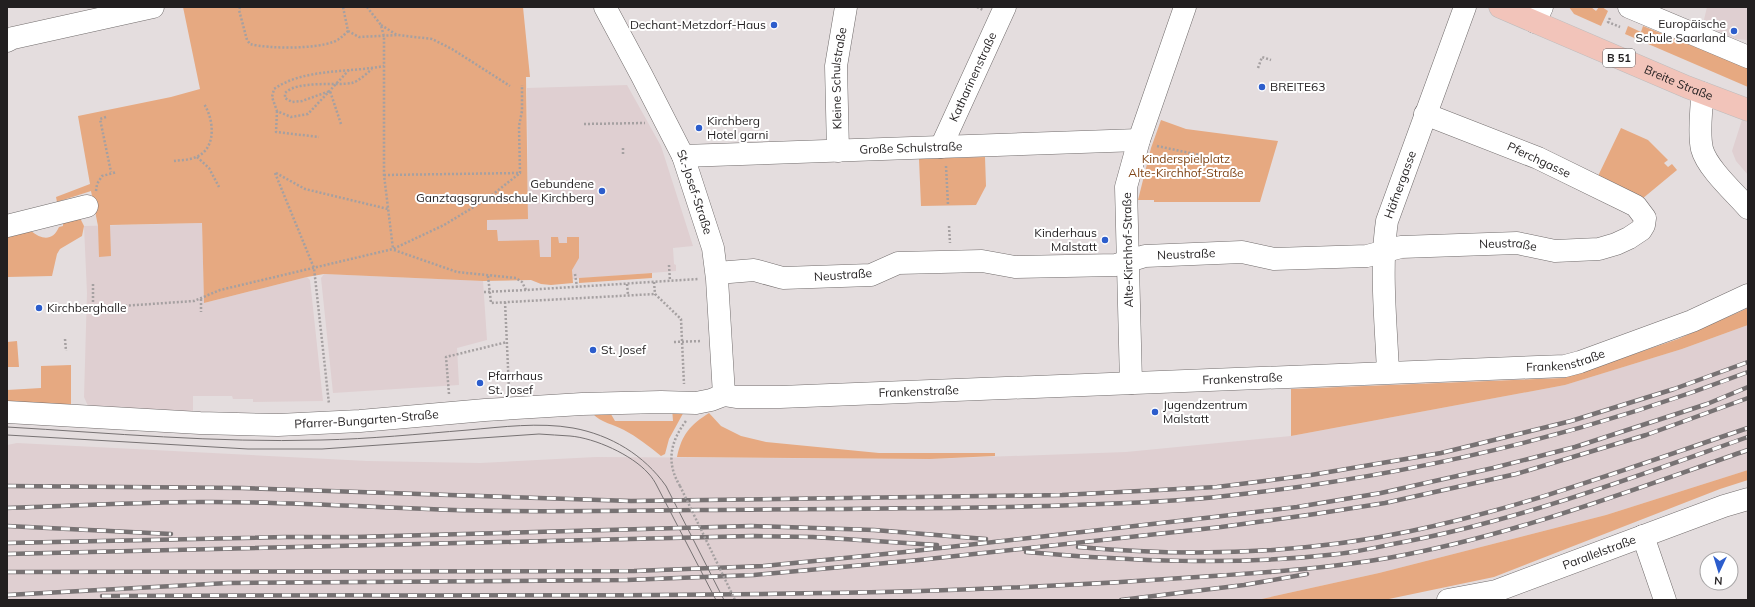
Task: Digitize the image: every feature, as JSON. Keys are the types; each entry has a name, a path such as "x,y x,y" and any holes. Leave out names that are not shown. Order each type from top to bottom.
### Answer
{"main road":[{"name":"Breite Straße","path":"1500,7 1539,14 1702,93 1748,110"}],"street":[{"path":"7,41 13,38 125,10 153,7"},
{"name":"St.-Josef-Straße","path":"604,7 667,123 683,156 713,248 717,276 724,395"},
{"name":"Kleine Schulstraße","path":"838,151 836,66 837,49 846,7"},
{"name":"Katharinenstraße","path":"943,147 1004,7"},
{"name":"Alte-Kirchhof-Straße","path":"1131,383 1126,187 1139,140 1185,7"},
{"name":"Häfnergasse","path":"1388,372 1384,250 1391,207 1465,7"},
{"path":"1629,7 1748,57"},
{"path":"1702,93 1701,139 1703,151 1720,176 1748,208"},
{"name":"Pferchgasse","path":"1425,114 1538,158 1634,205 1645,218"},
{"name":"Große Schulstraße","path":"683,156 1139,140"},
{"path":"7,226 91,202"},
{"name":"Neustraße","path":"717,276 754,270 784,278 871,275 898,263 982,261 1016,267 1116,265 1145,256 1242,252 1274,259 1367,256 1401,246 1517,243 1555,250 1599,249 1630,238 1641,230 1644,225 1645,218"},
{"name":"Frankenstraße","path":"724,395 736,398 780,397 1564,366 1580,362 1692,321 1748,295"},
{"name":"Pfarrer-Bungarten-Straße","path":"7,412 268,425 360,421 582,404 702,402 724,395"},
{"name":"Parallelstraße","path":"1448,600 1496,596 1644,536 1724,506 1748,499"},
{"path":"1644,536 1665,600"}],"path":[{"path":"240,7 239,10 247,40 250,44 256,46 318,46 335,42 348,31"},
{"path":"344,7 348,31"},
{"path":"367,7 381,25 398,35"},
{"path":"1610,18 1608,22 1620,27"},
{"path":"381,25 384,37 384,175 393,249"},
{"path":"348,31 359,37 384,37 398,35 432,39 452,49 510,86"},
{"path":"1258,68 1262,57 1271,60"},
{"path":"319,137 276,132 277,111 272,97 274,89 292,79 384,66"},
{"path":"330,91 302,101 292,102 285,98 285,93 288,90 300,86 338,82 352,83 373,68"},
{"path":"277,111 291,117 308,114 349,70"},
{"path":"520,173 519,126 522,111 522,85"},
{"path":"330,91 341,124"},
{"path":"174,161 197,157 206,148 212,136 210,118 204,104"},
{"path":"106,118 100,119 111,172"},
{"path":"584,124 667,123"},
{"path":"1139,140 1156,146 1204,156"},
{"path":"943,147 948,206"},
{"path":"623,148 623,154"},
{"path":"197,157 208,168 219,187"},
{"path":"91,202 97,184 102,176 111,172 117,172"},
{"path":"330,408 314,268 275,173 305,190 388,209"},
{"path":"384,175 520,173"},
{"path":"93,284 93,308 194,302 220,290 393,249 444,226 488,199 520,173"},
{"path":"393,249 457,272 516,278 522,282 526,290"},
{"path":"669,265 670,281"},
{"path":"575,274 577,287"},
{"path":"488,276 491,303 655,294"},
{"path":"484,292 627,284 717,276"},
{"path":"654,282 655,294 681,319 684,384 676,385"},
{"path":"627,284 628,295"},
{"path":"201,299 201,312"},
{"path":"505,302 509,393"},
{"path":"65,339 66,351"},
{"path":"674,342 695,341"},
{"path":"451,413 446,356 507,342"},
{"path":"702,402 681,428 671,456 672,468 735,600"}],"shaded area":[{"name":"Europäische Schule Saarland","path":"1707,7 1748,7 1748,40 1736,39 1703,24"},
{"name":"Gebundene Ganztagsgrundschule Kirchberg","path":"627,85 661,146 693,246 673,248 676,271 573,279 498,241 487,230 486,220 528,218 527,88"},
{"path":"1748,101 1748,175 1736,161 1732,151"},
{"path":"202,223 204,303 307,277 310,280 323,401 253,402 253,399 233,399 232,396 193,396 193,413 88,406 84,397 87,293 84,226"},
{"path":"324,274 483,281 487,340 457,348 459,385 333,393 321,278"},
{"path":"1748,325 1748,470 1606,515 1379,573 1257,600 7,600 7,445 17,443 367,461 480,463 596,457 930,459 1126,452 1291,436 1565,385 1682,349"}],"green space":[{"path":"183,7 523,7 530,77 526,77 528,219 487,220 487,230 497,230 498,241 539,240 540,257 551,257 551,237 558,237 559,243 567,243 567,237 579,237 579,258 572,270 573,283 551,285 541,284 531,280 483,281 324,274 204,303 202,223 110,225 111,256 99,257 98,226 91,191 57,202 56,197 90,184 78,116 171,97 200,89"},
{"path":"1569,7 1591,7 1596,11 1599,7 1602,7 1608,11 1601,26 1574,14"},
{"path":"1628,26 1641,32 1643,26 1748,68 1748,87 1625,34"},
{"name":"Kinderspielplatz Alte-Kirchhof-Straße","path":"1161,120 1186,129 1278,141 1260,202 1154,202 1154,200 1138,200 1151,148"},
{"path":"1621,128 1648,140 1668,160 1664,163 1668,167 1672,164 1677,170 1642,199 1598,176"},
{"path":"985,157 986,186 976,205 921,206 919,159"},
{"path":"80,218 84,226 82,236 60,249 57,254 52,276 7,277 7,236 31,231 39,236 47,238 54,235 59,227 63,226 67,220"},
{"path":"652,273 652,278 579,283 579,278"},
{"path":"1748,308 1748,325 1682,349 1565,385 1291,436 1291,389 1564,378 1678,339"},
{"path":"17,341 19,367 7,367 7,342"},
{"path":"71,365 71,405 7,402 7,390 41,388 41,366"},
{"path":"672,408 686,408 669,439 665,454 661,456 634,436 596,417 593,414 608,409 615,421 673,421"},
{"path":"709,413 721,426 741,436 766,442 879,453 995,453 995,456 930,459 677,457 684,436 692,426"},
{"path":"1748,470 1748,480 1720,489 1494,577 1384,600 1257,600 1379,573 1606,515"}],"tram line":[{"path":"7,427 203,439 282,441 358,439 534,425 560,426 587,431 613,441 626,448 648,465 666,486 724,600"},
{"path":"7,435 248,449 322,449 539,434 580,437 612,448 623,454 641,466 651,476 716,600"}],"railway":[{"path":"7,486 242,488 631,501 1062,495 1217,487 1311,475 1441,453 1571,421 1674,389 1748,362"},
{"path":"7,508 152,503 238,502 464,510 630,511 1018,507 1188,500 1292,488 1359,478 1491,451 1621,416 1748,372"},
{"path":"7,572 634,571 764,566 905,552 1297,507 1381,493 1493,468 1575,447 1707,404 1748,387"},
{"path":"7,595 228,583 627,580 754,575 919,560 1221,527 1385,503 1516,474 1646,435 1748,398"},
{"path":"1078,547 1162,552 1246,551 1329,545 1370,539 1454,521 1539,498 1748,428"},
{"path":"1026,552 1104,558 1182,561 1299,558 1352,552 1438,535 1528,511 1572,498 1748,437"},
{"path":"102,596 614,595 921,591 1104,583 1301,569 1388,558 1480,538 1570,511 1748,450"},
{"path":"7,526 171,534"},
{"path":"7,543 285,537 355,537 751,526 874,530 986,539"},
{"path":"7,554 753,536 813,537 937,545"},
{"path":"1121,600 1244,585 1307,574"}],"place":[{"name":"Dechant-Metzdorf-Haus","path":"774,25"},
{"name":"Europäische Schule Saarland","path":"1734,31"},
{"name":"BREITE63","path":"1262,87"},
{"name":"Kirchberg Hotel garni","path":"699,128"},
{"name":"Gebundene Ganztagsgrundschule Kirchberg","path":"602,191"},
{"name":"Kinderhaus Malstatt","path":"1105,240"},
{"name":"Kirchberghalle","path":"39,308"},
{"name":"St. Josef","path":"593,350"},
{"name":"Pfarrhaus St. Josef","path":"480,383"},
{"name":"Jugendzentrum Malstatt","path":"1155,412"}]}
